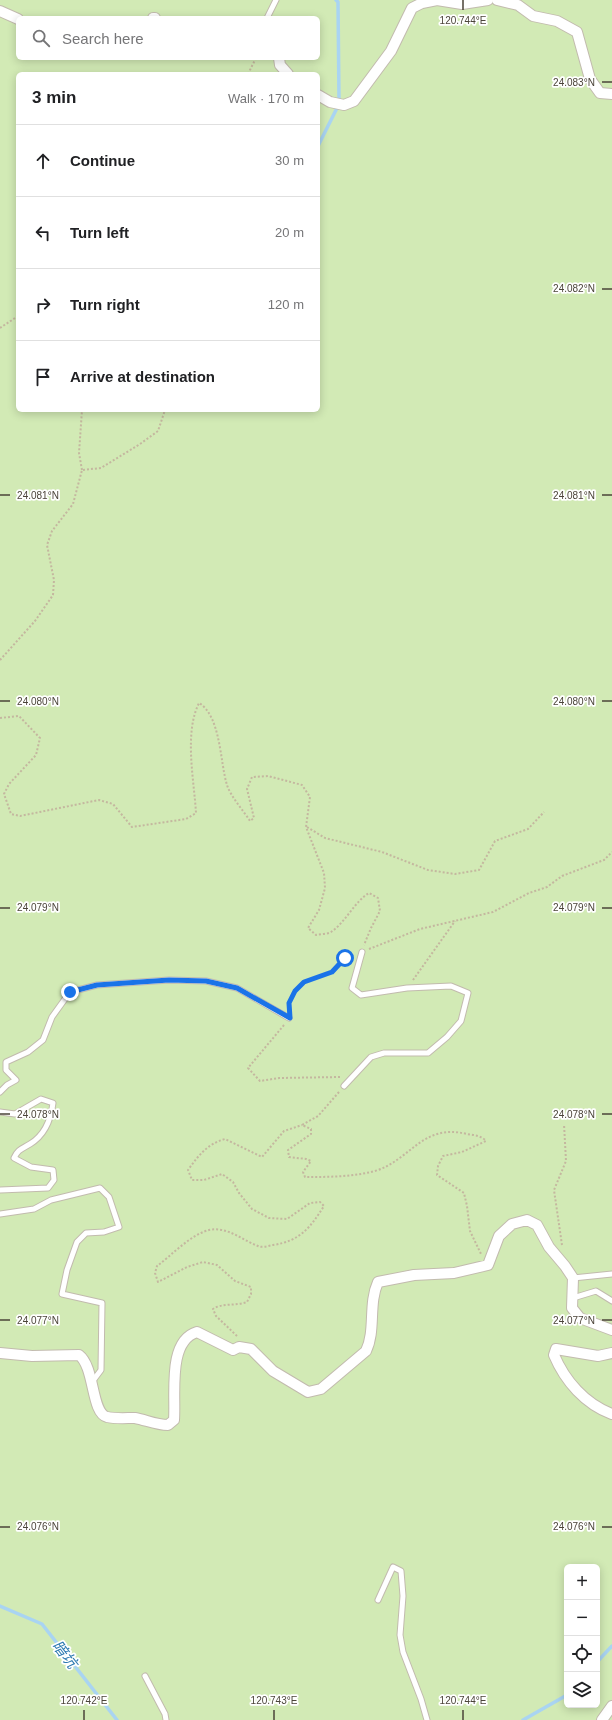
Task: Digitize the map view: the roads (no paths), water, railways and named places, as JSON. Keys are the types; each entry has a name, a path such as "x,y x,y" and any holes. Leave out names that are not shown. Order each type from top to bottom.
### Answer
{"street":[{"path":"320,96 330,102 344,105 354,101 391,51 412,8 422,3 437,0 462,4 488,0"},
{"path":"498,0 518,5 534,16 557,21 577,32 590,79 600,93 612,94"},
{"path":"0,11 16,18"},
{"path":"279,60 280,65 286,72"},
{"path":"0,1353 32,1356 79,1355 84,1359 92,1382 99,1411 106,1417 137,1419 158,1425 168,1425 174,1420 174,1386 178,1353 182,1342 191,1334 197,1332 233,1350 239,1346 251,1349 273,1371 308,1392 321,1389 366,1351 370,1343 371,1307 374,1290 378,1282 414,1275 454,1273 488,1265 499,1236 512,1224 527,1220 537,1225 549,1247 566,1266 573,1278 572,1308 580,1318 612,1330"},
{"path":"612,1353 598,1356 556,1349 554,1355 560,1371 590,1404 612,1414"},
{"path":"602,1720 612,1706"}],"lane":[{"path":"268,16 276,0"},
{"path":"344,1086 371,1057 384,1052 428,1053 447,1037 460,1021 468,993 451,986 408,988 361,995 352,988 362,952"},
{"path":"0,1092 7,1085 16,1080 6,1070 6,1062 28,1052 43,1040 52,1017 70,992 97,985 169,980 206,981 237,988 290,1018"},
{"path":"0,1112 15,1114 42,1099 53,1103 52,1117 38,1138 18,1150 14,1158 31,1167 53,1170 54,1180 48,1188 0,1190"},
{"path":"0,1214 34,1209 51,1200 100,1188 109,1197 119,1227 104,1232 86,1233 77,1242 67,1270 62,1294 102,1303 101,1370 92,1382"},
{"path":"573,1278 612,1274"},
{"path":"573,1298 596,1291 612,1301"},
{"path":"378,1600 393,1567 401,1571 403,1596 400,1635 403,1652 421,1699 427,1720"},
{"path":"145,1676 165,1714 166,1720"}],"waterway":[{"path":"336,0 338,2 339,100"},
{"path":"320,142 337,108"},
{"name":"暗坑","path":"0,1606 42,1624 117,1720"},
{"path":"600,1659 612,1646"},
{"path":"523,1720 564,1697"}]}
